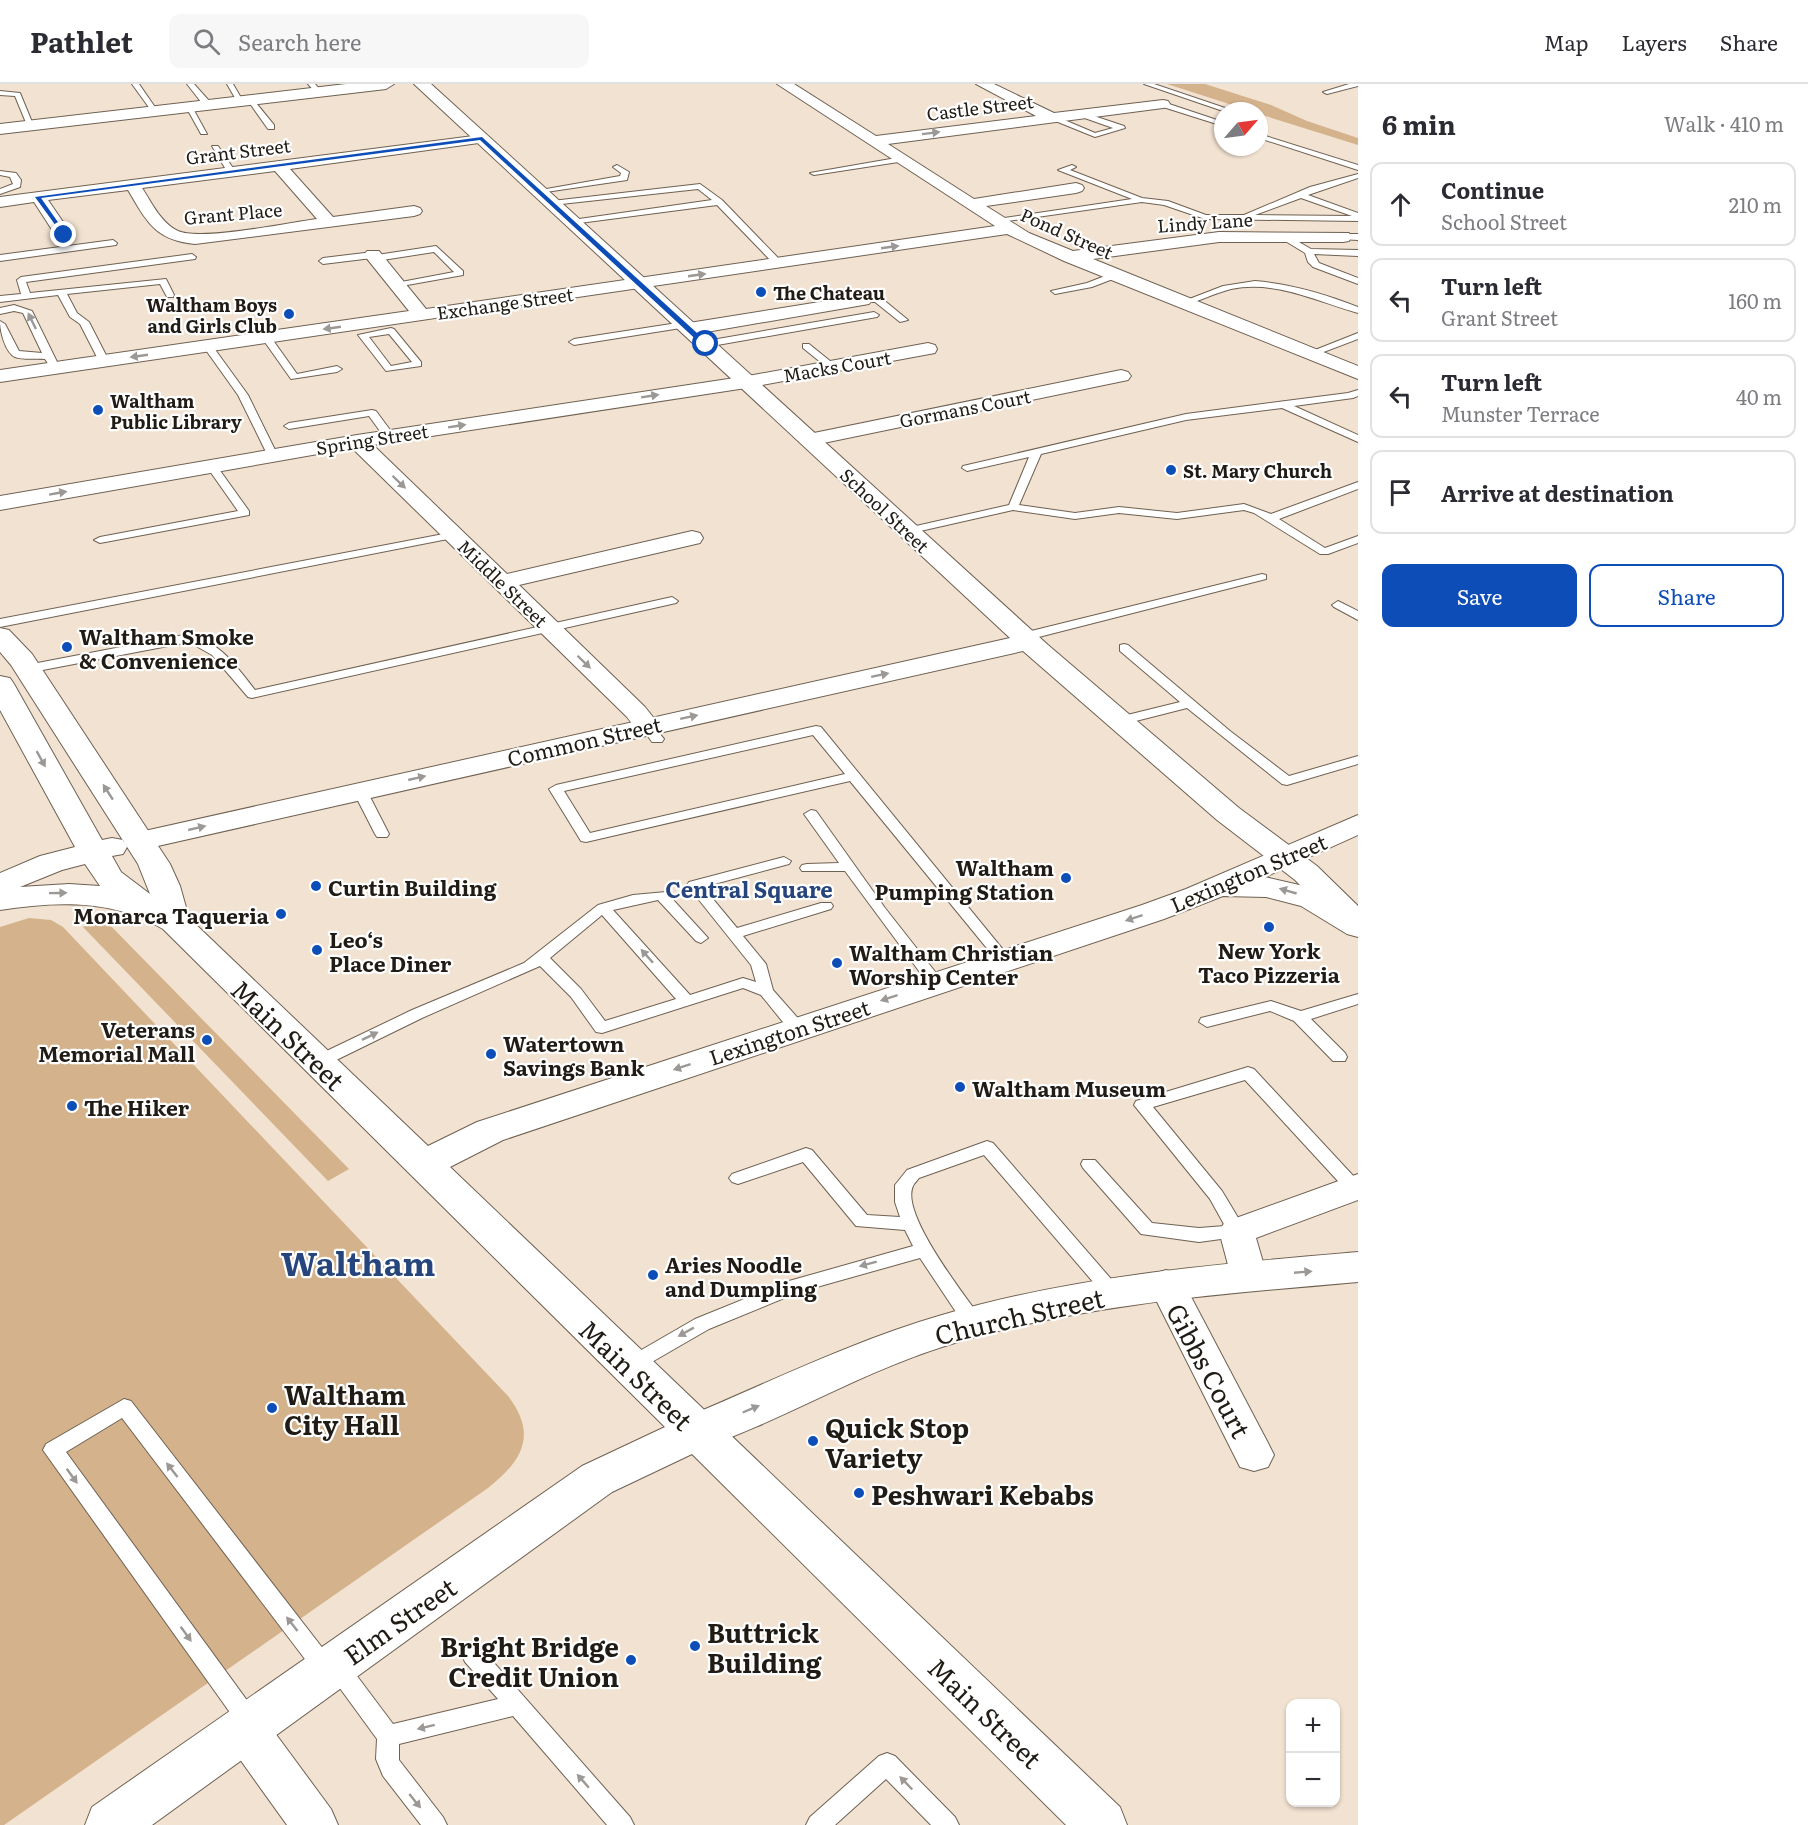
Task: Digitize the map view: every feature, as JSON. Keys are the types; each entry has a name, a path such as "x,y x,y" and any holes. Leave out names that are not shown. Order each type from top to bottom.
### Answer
{"main road":[{"path":"0,129 208,105 315,88 386,84"},
{"name":"School Street","path":"422,84 1026,640 1228,814 1306,873 1358,926"},
{"name":"Main Street","path":"0,636 27,669 140,841 162,880 174,921"},
{"name":"Common Street","path":"0,884 51,863 92,852 360,791 652,732 1026,640"},
{"name":"Main Street","path":"0,684 92,852 109,878 119,887 174,921 1102,1825"},
{"name":"Lexington Street","path":"423,1165 490,1131 1197,896 1358,824"},
{"path":"1197,896 1227,889 1257,886 1276,888 1308,898 1358,926"},
{"path":"0,900 48,893 89,895 133,905 174,921"},
{"name":"Church Street","path":"698,1432 914,1340 973,1322 1112,1292 1166,1284 1358,1267"},
{"name":"Elm Street","path":"110,1825 597,1479 698,1432"}],"street":[{"name":"Pond Street","path":"784,84 1004,225 1070,257 1358,374"},
{"path":"983,84 1052,118"},
{"name":"Castle Street","path":"873,141 1163,104"},
{"name":"Grant Street","path":"0,202 26,194 132,184 482,139"},
{"name":"Grant Place","path":"278,165 328,222"},
{"name":"Grant Place","path":"132,184 164,231 177,238 213,238 414,211"},
{"path":"970,204 1076,188"},
{"path":"26,194 64,235"},
{"name":"Exchange Street","path":"0,376 51,362 104,361 267,338 367,329 422,315 778,263 1004,225"},
{"name":"Lindy Lane","path":"1070,257 1208,237 1351,237"},
{"path":"375,257 422,315"},
{"path":"686,327 863,300"},
{"name":"Macks Court","path":"746,381 928,349"},
{"name":"Gormans Court","path":"809,440 1121,376"},
{"name":"Spring Street","path":"0,504 357,441 746,381"},
{"name":"Middle Street","path":"357,441 636,712 652,732"},
{"path":"502,582 692,538"},
{"path":"1250,1276 1237,1231 1356,1188"},
{"name":"Gibbs Court","path":"1166,1284 1254,1455"},
{"path":"248,1727 315,1825"}],"lane":[{"path":"135,84 156,111"},
{"path":"190,84 208,105"},
{"path":"230,84 271,127"},
{"path":"1147,84 1214,106"},
{"path":"1327,92 1357,84"},
{"path":"0,93 18,94 32,125"},
{"path":"1163,104 1214,121"},
{"path":"188,107 204,132"},
{"path":"1052,118 1095,135 1121,128 1082,114"},
{"path":"1268,138 1358,168"},
{"path":"215,148 231,171"},
{"path":"814,173 902,159"},
{"path":"1072,166 1062,170 1142,200 1165,203 1205,217 1358,217"},
{"path":"539,191 624,178 625,172 617,167"},
{"path":"0,184 2,181 0,175 13,175 26,194"},
{"path":"1240,218 1313,189 1358,176"},
{"path":"552,203 700,186 719,202 778,263"},
{"path":"0,192 26,194"},
{"path":"1301,195 1358,217"},
{"path":"1004,225 1142,200"},
{"path":"572,222 719,202"},
{"path":"1285,237 1309,252 1342,250 1358,253"},
{"path":"0,258 113,243"},
{"path":"323,261 436,249 460,273 399,285"},
{"path":"1309,252 1312,262 1316,265 1358,281"},
{"path":"26,296 21,280 192,257"},
{"path":"1055,291 1089,285 1115,275"},
{"path":"0,299 163,281 170,295"},
{"path":"1183,303 1233,286 1254,284 1312,294 1358,310"},
{"path":"61,292 73,315 84,322 104,361"},
{"path":"863,300 877,299 903,320"},
{"path":"0,311 14,308 27,311 51,362"},
{"path":"706,344 874,315"},
{"path":"0,324 16,354 51,362"},
{"path":"574,342 686,327"},
{"path":"367,329 391,331 418,364 389,369 363,335 367,329"},
{"path":"1310,354 1358,336"},
{"path":"267,338 294,377 337,369"},
{"path":"207,346 243,395 273,456"},
{"path":"806,346 832,367"},
{"path":"967,468 1186,417 1355,396"},
{"path":"1284,405 1358,439"},
{"path":"289,426 372,413 389,436"},
{"path":"1013,507 1036,453"},
{"path":"100,540 245,513 212,467"},
{"path":"1270,518 1358,484"},
{"path":"907,531 1013,507 1067,515 1119,510 1177,516 1244,507 1258,511 1324,552 1358,538"},
{"path":"0,623 454,535"},
{"path":"1026,640 1262,577"},
{"path":"27,669 189,638 199,639 212,647 252,694 672,601"},
{"path":"1338,605 1358,616"},
{"path":"1124,648 1189,704 1287,781 1358,760"},
{"path":"1120,721 1189,704"},
{"path":"853,776 586,838 556,789 816,730 1004,960"},
{"path":"360,791 382,834"},
{"path":"812,814 880,911 935,982"},
{"path":"766,991 758,964 694,885 784,861"},
{"path":"807,868 850,867"},
{"path":"318,1062 417,1014 517,972 542,958 603,908 661,895 701,938"},
{"path":"734,934 826,906"},
{"path":"603,908 686,1000"},
{"path":"542,958 576,993 602,1028 686,1000 739,977 766,991 797,1028"},
{"path":"1300,1017 1358,999"},
{"path":"1208,1023 1272,1006 1300,1017 1339,1057"},
{"path":"1089,1164 1147,1229 1199,1234 1237,1231 1216,1195 1142,1105 1248,1073 1356,1188"},
{"path":"973,1322 910,1224 901,1193 907,1177 987,1147 1112,1292"},
{"path":"738,1178 806,1155 862,1221 910,1224"},
{"path":"630,1366 702,1324 777,1292 825,1276 925,1250"},
{"path":"248,1727 53,1450 124,1407 388,1736 387,1759 391,1768 435,1825"},
{"path":"473,1655 622,1825"},
{"path":"388,1736 517,1705"},
{"path":"818,1825 887,1764 946,1825"}],"shaded area":[{"path":"1167,84 1205,84 1262,102 1223,102"},
{"path":"1268,104 1307,121 1358,138 1358,145 1268,117"},
{"path":"29,918 51,920 63,927 508,1396 517,1410 524,1435 522,1446 510,1468 488,1488 4,1825 0,1825 0,927"},
{"path":"103,918 349,1169 328,1181 83,927"}],"place":[{"name":"The Chateau","path":"761,292"},
{"name":"Waltham Boys and Girls Club","path":"289,314"},
{"name":"Waltham Public Library","path":"98,410"},
{"name":"St. Mary Church","path":"1171,470"},
{"name":"Waltham Smoke & Convenience","path":"67,647"},
{"name":"Waltham Pumping Station","path":"1066,878"},
{"name":"Curtin Building","path":"316,886"},
{"name":"Monarca Taqueria","path":"281,914"},
{"name":"New York Taco Pizzeria","path":"1269,927"},
{"name":"Leo‘s Place Diner","path":"317,950"},
{"name":"Waltham Christian Worship Center","path":"837,963"},
{"name":"Veterans Memorial Mall","path":"207,1040"},
{"name":"Watertown Savings Bank","path":"491,1054"},
{"name":"Waltham Museum","path":"960,1087"},
{"name":"The Hiker","path":"72,1106"},
{"name":"Aries Noodle and Dumpling","path":"653,1275"},
{"name":"Waltham City Hall","path":"272,1408"},
{"name":"Quick Stop Variety","path":"813,1441"},
{"name":"Peshwari Kebabs","path":"859,1493"},
{"name":"Buttrick Building","path":"695,1646"},
{"name":"Bright Bridge Credit Union","path":"631,1660"}],"district":[{"name":"Central Square","path":"749,888"},
{"name":"Waltham","path":"358,1261"}],"route":[{"path":"64,235 38,197 482,139 706,344"}]}
